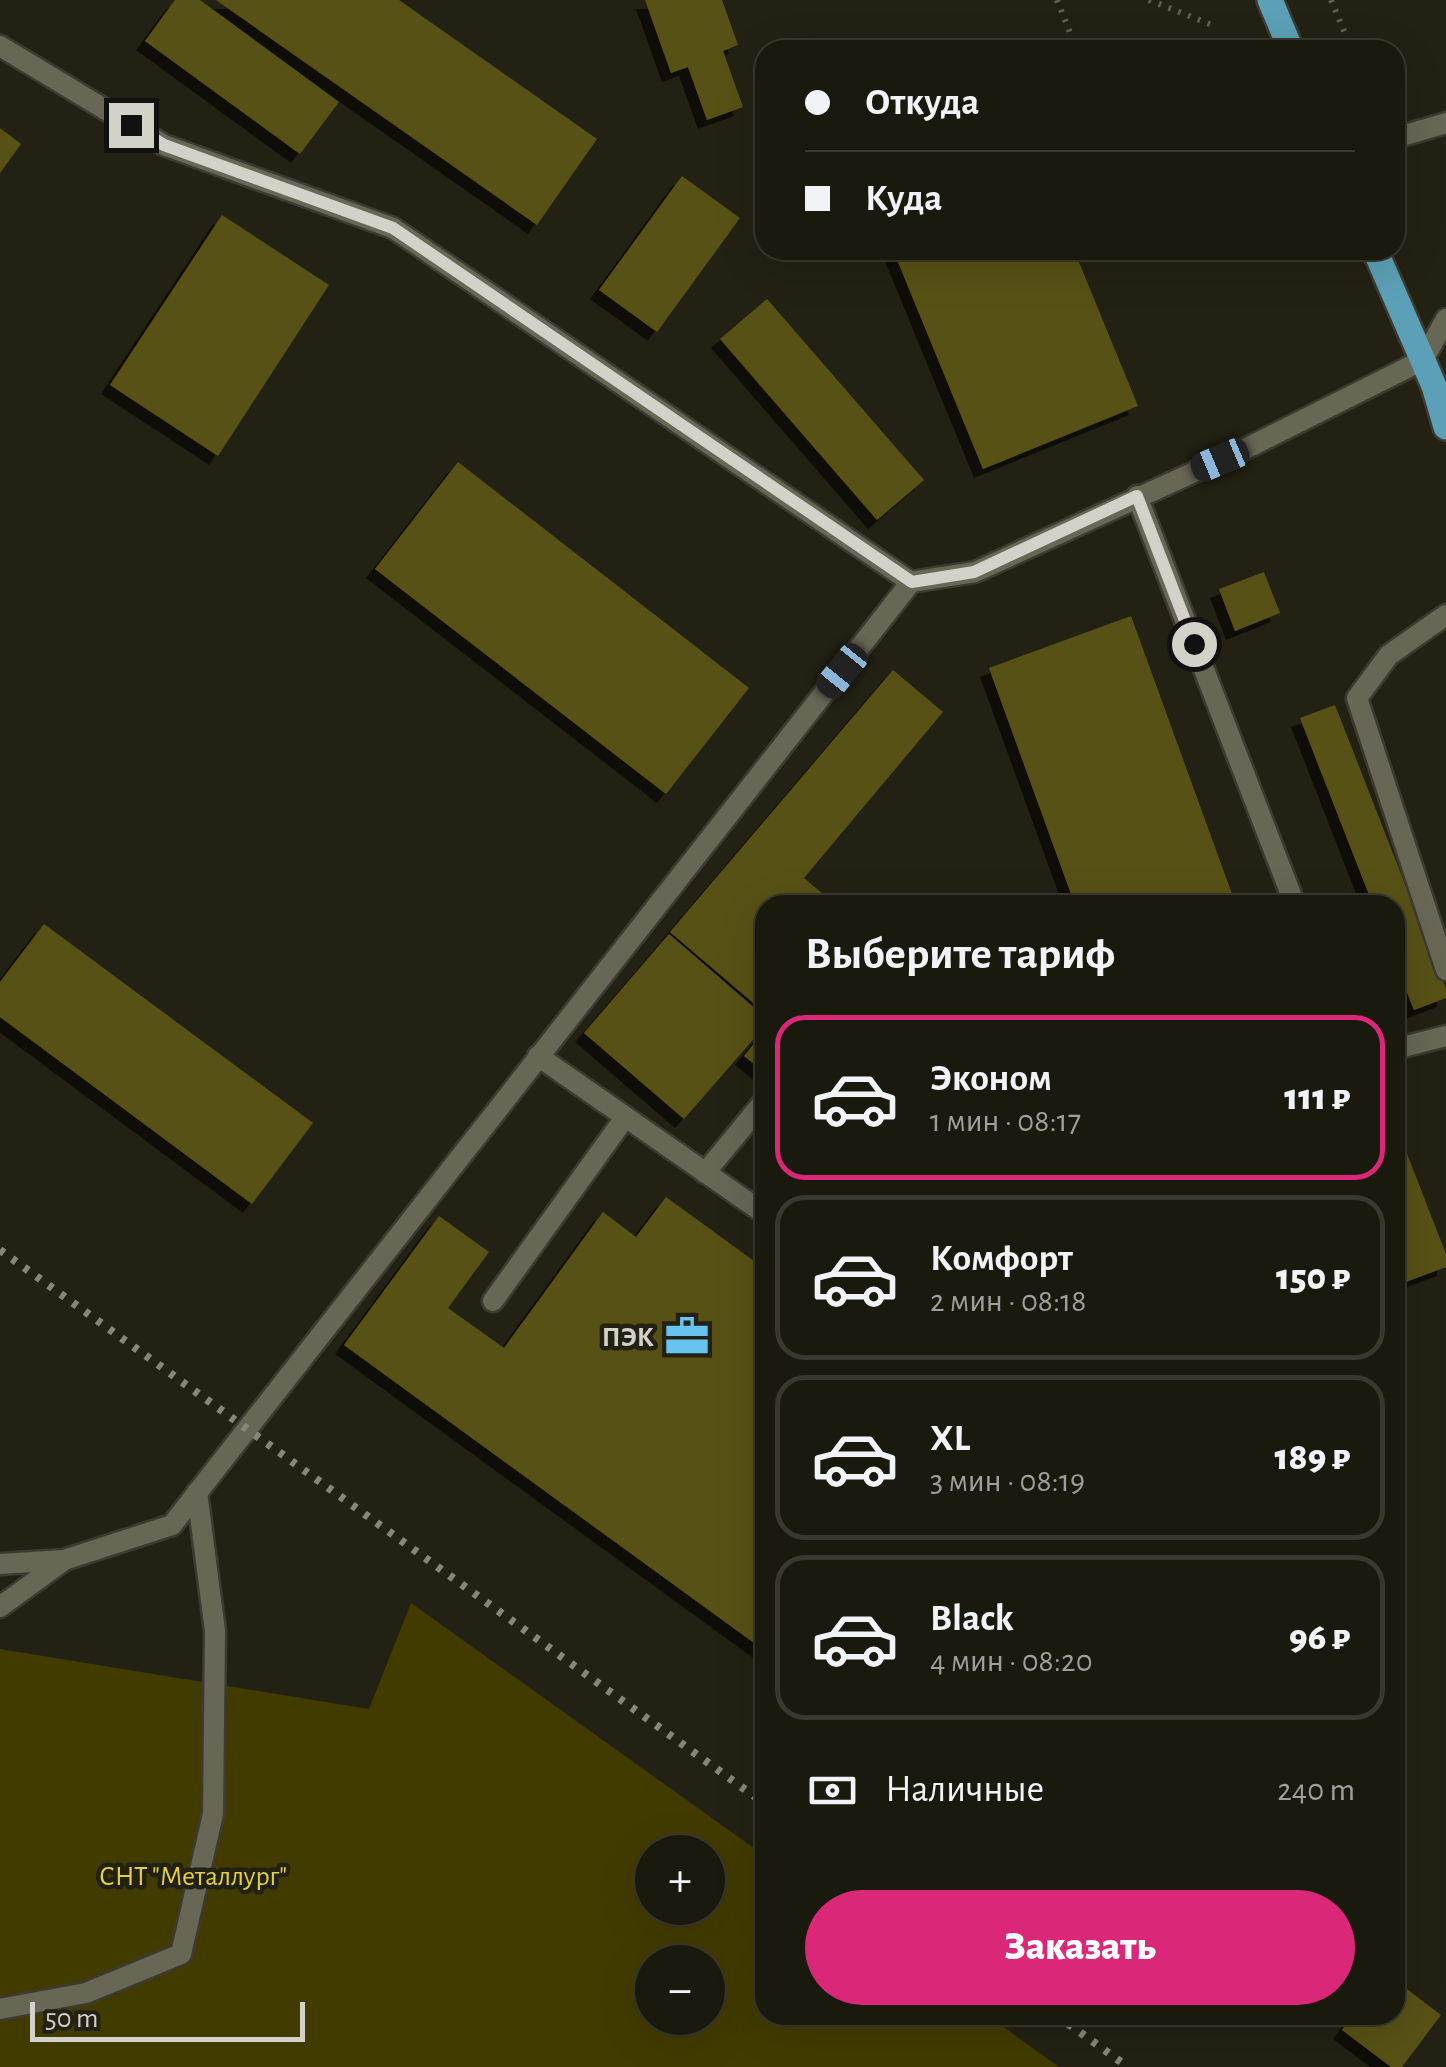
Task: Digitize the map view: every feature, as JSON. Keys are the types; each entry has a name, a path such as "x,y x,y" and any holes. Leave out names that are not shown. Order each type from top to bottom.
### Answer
{"main road":[{"path":"1270,0 1287,40"},
{"path":"1379,260 1423,360 1446,428"}],"lane":[{"path":"0,46 164,145 393,228 912,582"},
{"path":"1405,135 1446,123"},
{"path":"0,1564 64,1560 172,1525 912,582 974,572 1247,448 1423,360 1446,319"},
{"path":"1137,496 1291,895"},
{"path":"1446,615 1389,656 1357,698 1446,970"},
{"path":"1405,1047 1446,1036"},
{"path":"538,1056 755,1207"},
{"path":"705,1173 755,1112"},
{"path":"492,1301 624,1119"},
{"path":"0,2009 86,1993 181,1954 213,1814 215,1631 197,1492"},
{"path":"0,1607 64,1560"}],"path":[{"path":"1056,0 1073,40"},
{"path":"1148,0 1217,27"},
{"path":"1331,0 1348,40"}],"green space":[{"name":"СНТ \"Металлург\"","path":"411,1603 755,1849 755,2025 1001,2025 1059,2067 0,2067 0,1649 369,1709"}],"building":[{"path":"175,0 200,0 339,102 300,154 145,41"},
{"path":"216,0 399,0 597,139 537,225"},
{"path":"645,0 722,0 738,45 723,51 743,107 707,120 688,67 671,73"},
{"path":"0,128 21,144 0,173"},
{"path":"682,176 740,218 657,332 599,290"},
{"path":"222,215 329,285 218,456 110,385"},
{"path":"897,260 1078,260 1138,406 983,469"},
{"path":"767,299 924,480 877,520 720,339"},
{"path":"458,462 749,688 666,794 375,569"},
{"path":"1264,572 1280,613 1235,631 1219,589"},
{"path":"1131,616 1232,895 1071,895 989,668"},
{"path":"893,670 943,712 804,878 824,895 755,895 755,1004 670,932"},
{"path":"1335,705 1446,989 1446,998 1414,1010 1405,987 1405,895 1369,895 1300,718"},
{"path":"44,924 313,1123 252,1204 0,1017 0,982"},
{"path":"669,934 755,1008 755,1037 684,1119 584,1033"},
{"path":"755,1042 755,1065 744,1056"},
{"path":"1405,1149 1446,1254 1446,1267 1405,1282"},
{"path":"666,1197 755,1262 755,1644 344,1345 439,1216 489,1252 448,1308 504,1348 603,1212 636,1237"},
{"path":"1405,1988 1441,2015 1402,2067 1391,2067 1342,2030 1346,2025 1405,2025"}],"railway":[{"path":"0,1250 755,1797"},
{"path":"1070,2025 1128,2067"}],"place":[{"name":"ПЭК","path":"687,1336"}],"route":[{"path":"131,125 164,145 393,228 912,582 974,572 1137,496 1194,644"}]}
